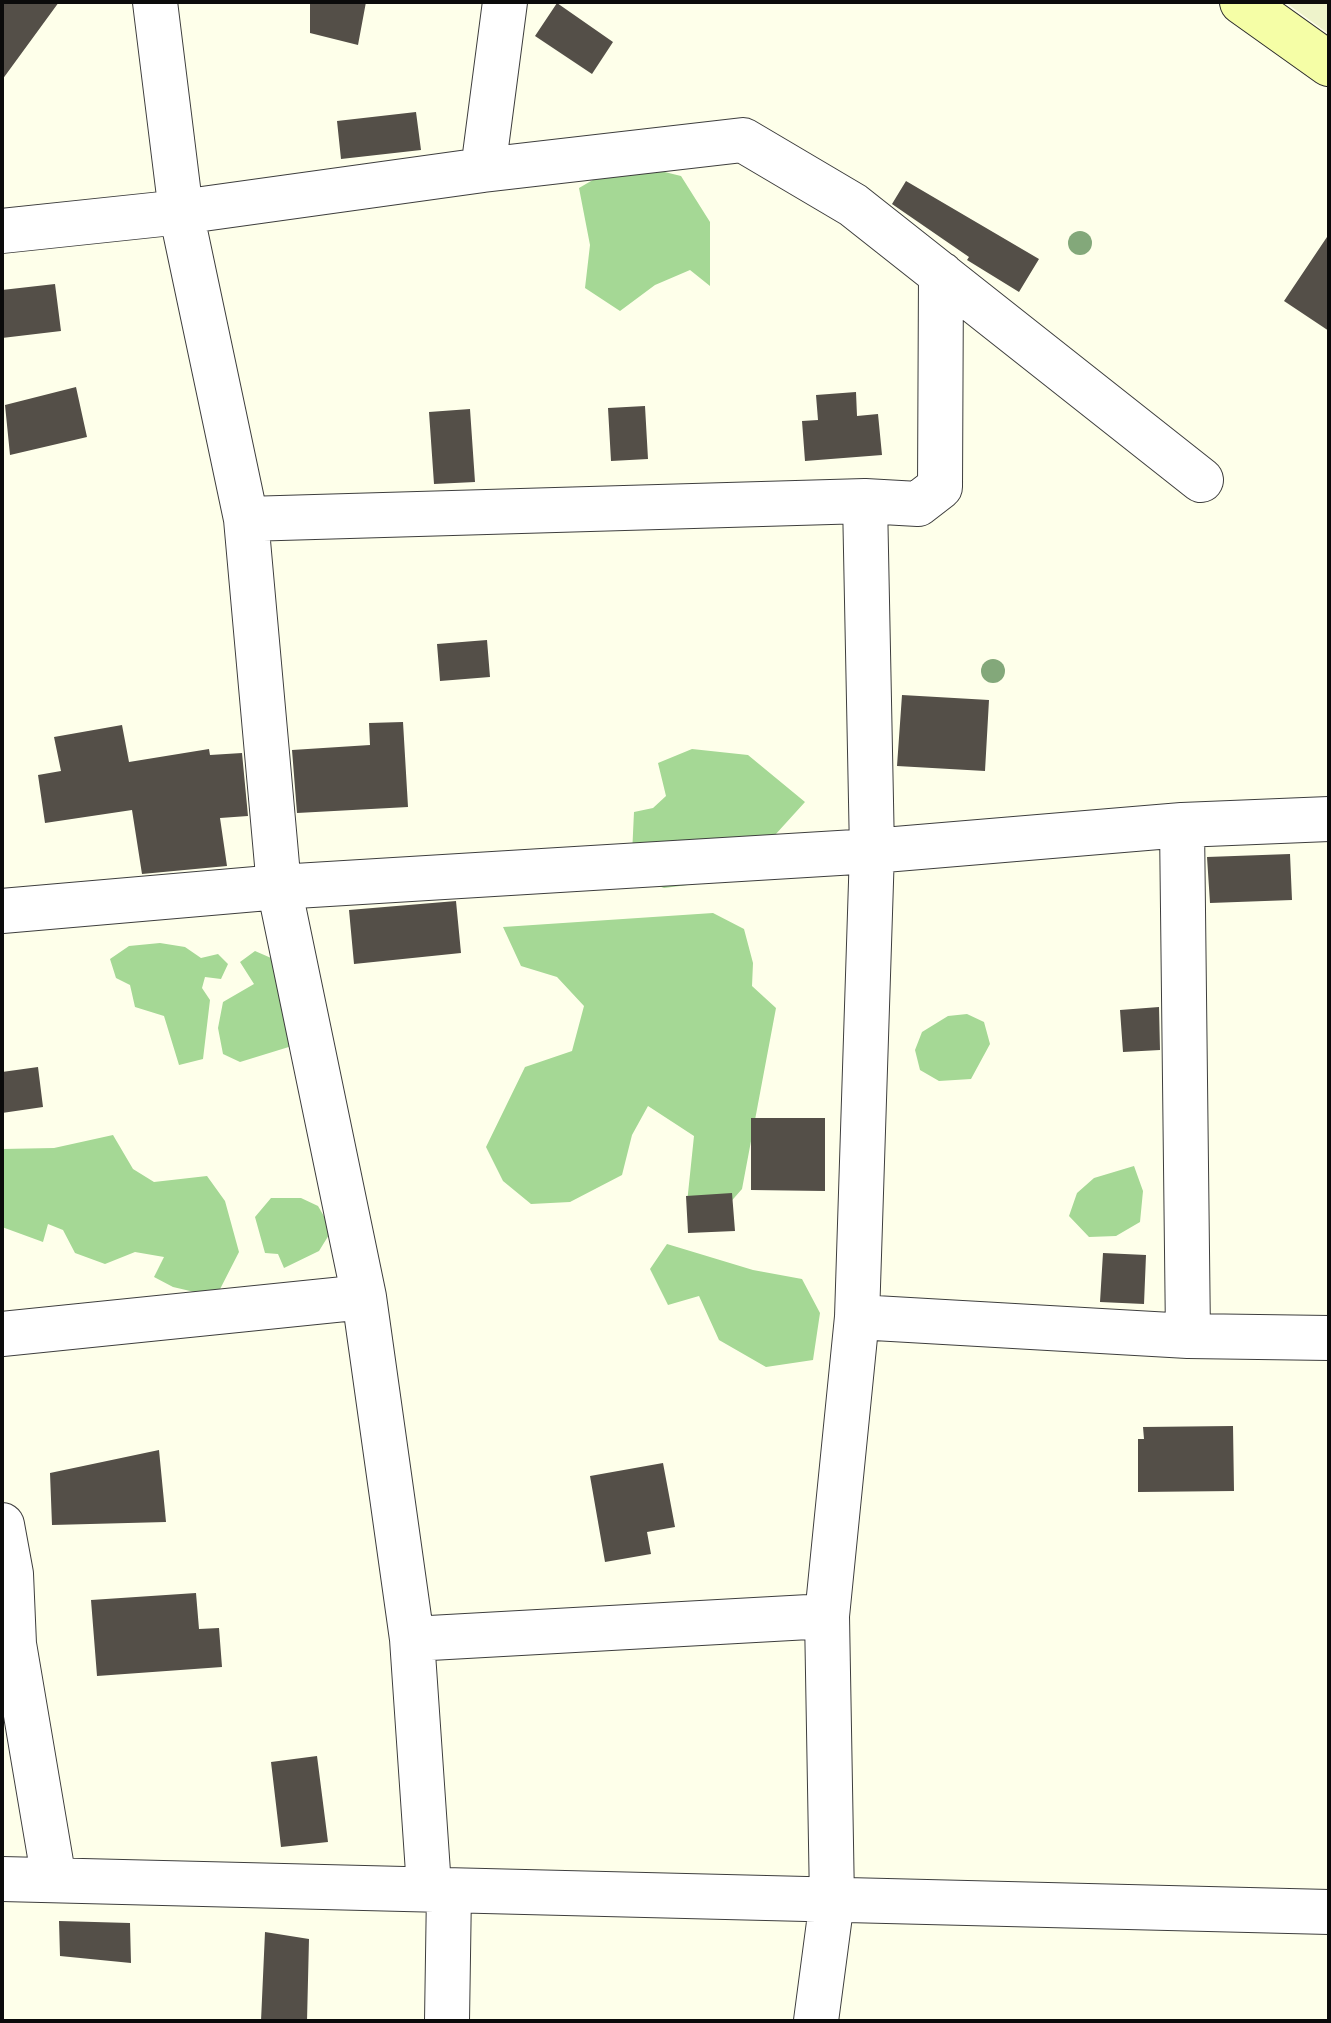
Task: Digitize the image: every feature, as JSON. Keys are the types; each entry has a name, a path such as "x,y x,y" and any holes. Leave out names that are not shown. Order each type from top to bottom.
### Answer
{"street":[{"path":"155,2 181,212 246,519 279,887 364,1297 412,1639 439,1889 447,2021"},
{"path":"483,170 505,2"},
{"path":"1242,2 1329,64"},
{"path":"2,231 181,212 483,170 743,140 853,205 1201,480"},
{"path":"246,519 865,501 918,504 940,487 941,274"},
{"path":"816,2021 832,1900 827,1616 857,1317 872,851 865,501"},
{"path":"2,911 279,887 872,851 1182,825 1329,819"},
{"path":"1182,825 1188,1336"},
{"path":"2,1334 364,1297"},
{"path":"857,1317 1188,1336 1329,1338"},
{"path":"2,1525 14,1644 54,1880"},
{"path":"412,1639 827,1616"},
{"path":"2,1879 1329,1912"}],"green space":[{"path":"1285,2 1329,2 1329,34"},
{"path":"624,162 681,176 710,222 710,286 690,270 655,285 620,311 585,288 590,245 579,188"},
{"path":"692,749 748,755 805,802 735,879 664,888 631,876 634,812 653,808 666,796 658,763"},
{"path":"713,913 744,929 753,963 752,986 776,1008 742,1189 720,1214 687,1203 694,1136 648,1106 632,1135 622,1175 570,1202 531,1204 503,1181 486,1147 525,1067 572,1051 584,1006 557,977 521,966 503,927"},
{"path":"160,943 185,947 201,958 218,954 228,964 221,979 205,977 202,988 210,1000 203,1059 179,1065 164,1016 135,1007 130,985 116,978 110,959 129,946"},
{"path":"255,951 294,968 292,1046 240,1062 223,1054 218,1028 223,1002 254,984 240,962"},
{"path":"967,1014 984,1022 990,1044 971,1079 939,1081 920,1070 915,1050 922,1032 948,1016"},
{"path":"113,1135 133,1169 154,1182 207,1176 225,1201 239,1252 216,1297 173,1287 154,1277 164,1257 135,1252 105,1264 75,1253 63,1230 48,1224 43,1242 2,1227 2,1149 54,1148"},
{"path":"1134,1166 1143,1191 1140,1222 1116,1236 1089,1237 1069,1216 1077,1193 1094,1178"},
{"path":"271,1198 301,1198 318,1206 332,1230 319,1251 284,1268 278,1254 265,1253 255,1217"},
{"path":"667,1244 753,1270 802,1279 820,1313 813,1360 766,1367 719,1340 699,1296 668,1305 650,1269"}],"building":[{"path":"2,2 59,2 2,80"},
{"path":"310,2 366,2 358,45 310,33"},
{"path":"557,3 613,42 592,74 535,36"},
{"path":"416,112 421,150 341,159 337,121"},
{"path":"906,181 1039,259 1019,292 967,260 969,257 892,204"},
{"path":"1329,234 1329,331 1284,301"},
{"path":"55,284 61,331 2,338 2,290"},
{"path":"76,387 87,437 10,455 5,405"},
{"path":"856,392 857,416 878,414 882,455 805,461 802,421 818,420 816,395"},
{"path":"645,406 648,459 611,461 608,408"},
{"path":"470,409 475,482 434,484 429,412"},
{"path":"487,640 490,677 440,681 437,644"},
{"path":"902,695 989,700 985,771 897,766"},
{"path":"403,722 408,807 297,813 292,750 370,745 369,723"},
{"path":"122,725 129,762 209,749 210,755 242,753 248,816 220,818 227,866 142,874 132,810 45,823 38,775 61,771 54,737"},
{"path":"1290,854 1292,900 1210,903 1207,857"},
{"path":"456,901 461,953 354,964 349,910"},
{"path":"1159,1007 1160,1050 1123,1052 1120,1010"},
{"path":"38,1067 43,1107 2,1113 2,1072"},
{"path":"751,1118 825,1118 825,1191 751,1190"},
{"path":"732,1193 735,1231 688,1233 686,1196"},
{"path":"1103,1253 1146,1255 1144,1304 1100,1302"},
{"path":"1233,1426 1234,1491 1138,1492 1138,1439 1144,1439 1143,1427"},
{"path":"159,1450 166,1522 52,1525 50,1473"},
{"path":"663,1463 675,1527 647,1532 651,1554 605,1562 590,1476"},
{"path":"196,1593 199,1629 219,1628 222,1667 97,1676 91,1600"},
{"path":"317,1756 328,1842 281,1847 271,1762"},
{"path":"59,1921 130,1923 131,1963 60,1956"},
{"path":"265,1932 309,1939 307,2021 261,2021"}]}
